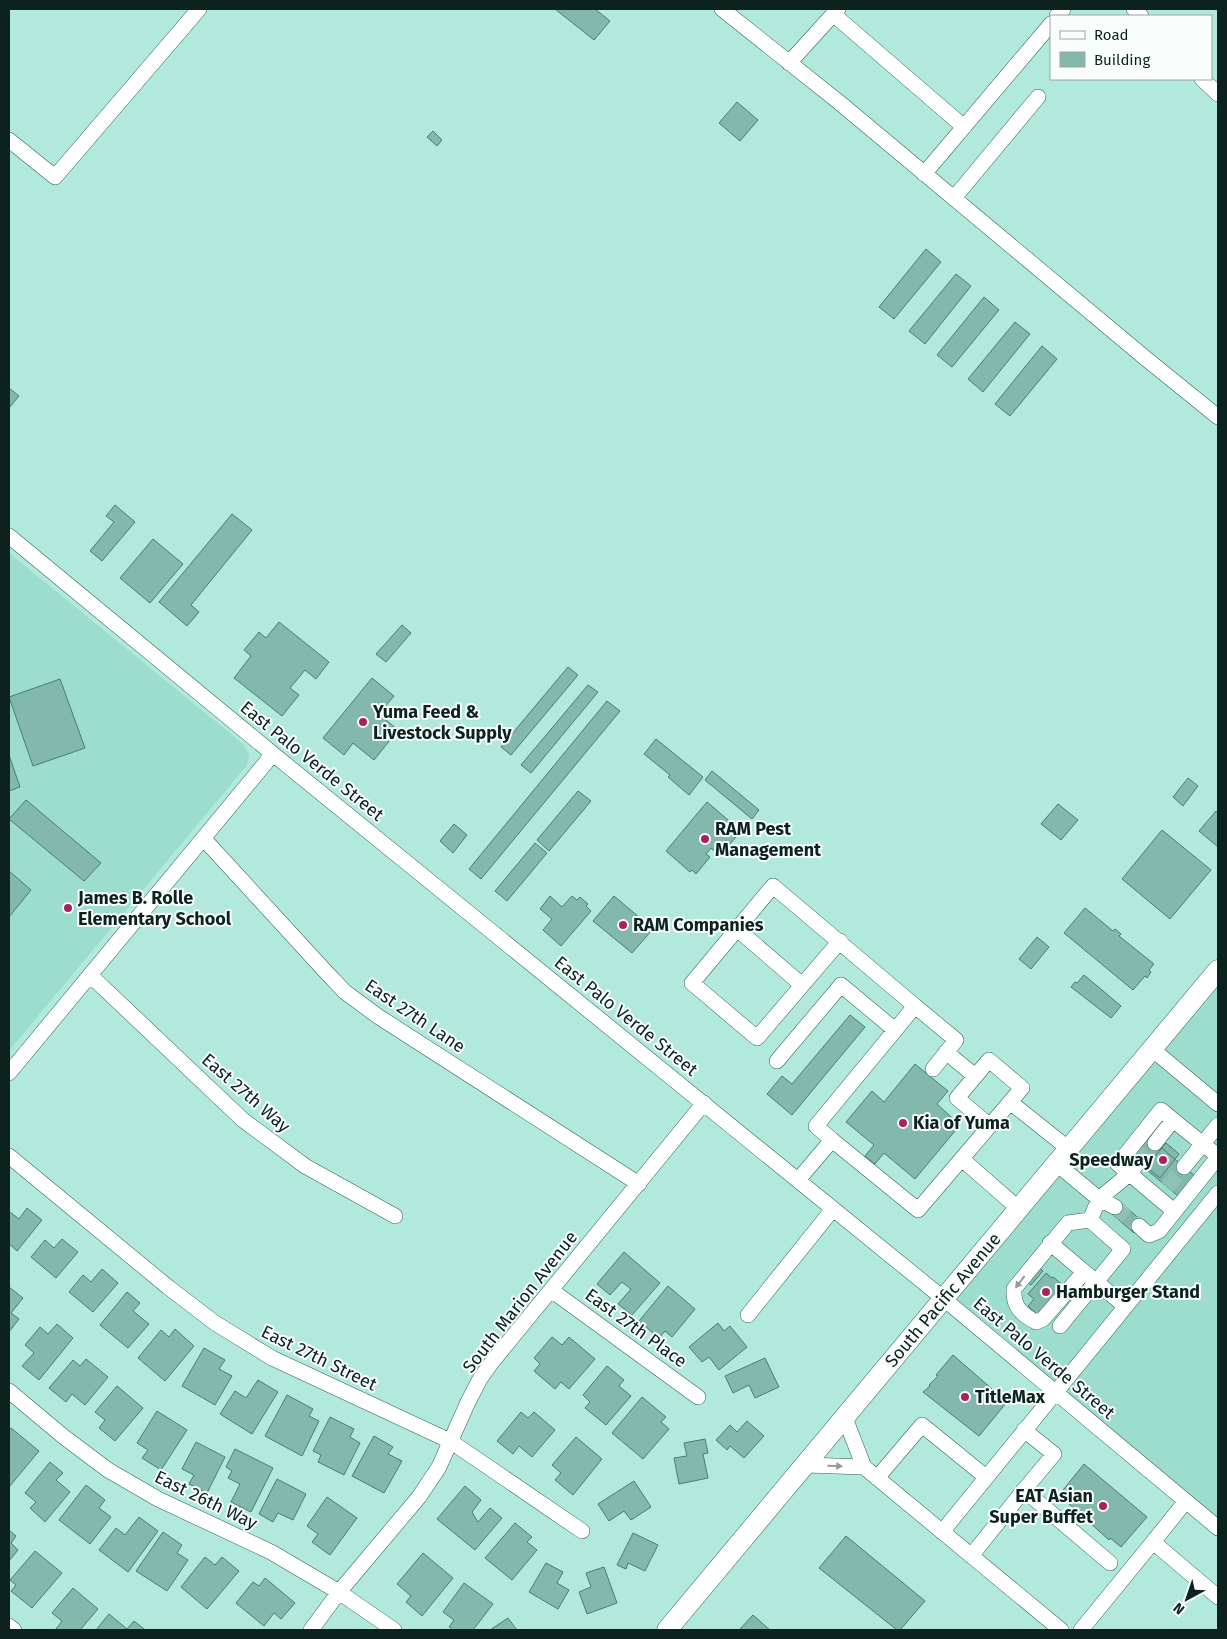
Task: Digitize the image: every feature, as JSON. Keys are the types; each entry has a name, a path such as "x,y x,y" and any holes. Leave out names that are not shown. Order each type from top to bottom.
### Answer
{"main road":[{"name":"South Pacific Avenue","path":"667,1630 1218,970"}],"street":[{"path":"9,140 55,177 199,9"},
{"path":"722,9 1218,417"},
{"path":"789,63 836,12 964,127"},
{"path":"924,174 1050,25"},
{"path":"1203,80 1218,94"},
{"path":"954,198 1038,97"},
{"name":"East Palo Verde Street","path":"9,536 944,1299 1186,1501 1215,1519"},
{"path":"9,1072 274,754"},
{"name":"East 27th Lane","path":"204,839 346,992 378,1017 639,1184"},
{"path":"840,941 757,1038 692,983 773,886 840,941 956,1040 933,1069"},
{"path":"737,929 802,985"},
{"name":"East 27th Way","path":"90,975 244,1120 305,1166 394,1216"},
{"path":"777,1061 841,984 895,1030"},
{"path":"915,1006 816,1126 918,1210 962,1159 990,1126 1010,1102 1022,1088 989,1060 957,1098 990,1126"},
{"path":"1152,1049 1218,1104"},
{"path":"946,1052 975,1076"},
{"path":"1010,1102 1100,1198 1115,1207"},
{"name":"South Marion Avenue","path":"311,1630 339,1592 419,1497 439,1467 480,1379 492,1362 704,1103"},
{"path":"1139,1226 1149,1234 1159,1231 1218,1157 1161,1110 1118,1164 1134,1168 1163,1192 1174,1212"},
{"path":"1155,1143 1173,1120"},
{"path":"1184,1167 1218,1125"},
{"path":"798,1180 832,1140"},
{"name":"East 27th Street","path":"9,1156 168,1287 215,1323 272,1358 450,1441 582,1531"},
{"path":"962,1159 1019,1209"},
{"path":"1090,1220 1100,1198 1134,1168"},
{"path":"942,1532 1218,1193"},
{"path":"748,1315 834,1210"},
{"path":"1084,1272 1043,1319 1036,1322 1017,1307 1014,1299 1014,1290 1050,1243 1068,1224 1090,1220"},
{"path":"1060,1326 1123,1249 1090,1220"},
{"path":"1050,1243 1125,1306"},
{"name":"East 27th Place","path":"552,1290 698,1397"},
{"name":"East 26th Way","path":"9,1390 64,1437 108,1470 158,1499 271,1552 339,1592 394,1630"},
{"path":"845,1418 864,1467 1061,1630"},
{"path":"877,1478 922,1425 986,1477"},
{"path":"971,1556 1054,1454 1024,1430"},
{"path":"806,1464 864,1467"},
{"path":"1024,1490 1110,1563"},
{"path":"1081,1630 1186,1501"},
{"path":"1153,1542 1218,1597"},
{"path":"9,1626 14,1630"}],"shaded area":[{"name":"James B. Rolle Elementary School","path":"9,553 242,743 249,755 247,765 9,1051"},
{"path":"1218,970 1218,1527 944,1299"}],"building":[{"path":"555,9 595,9 610,21 594,40"},
{"path":"737,102 758,120 740,141 719,123"},
{"path":"433,131 442,140 437,146 427,137"},
{"path":"926,249 941,262 894,319 879,307"},
{"path":"956,274 971,286 925,344 909,331"},
{"path":"984,297 999,310 952,367 937,355"},
{"path":"1015,322 1030,334 983,392 968,379"},
{"path":"1042,346 1057,359 1010,416 995,404"},
{"path":"9,388 19,396 9,408"},
{"path":"115,505 135,522 102,561 90,551 114,522 106,516"},
{"path":"232,514 252,530 191,605 199,612 187,626 159,602"},
{"path":"153,539 183,564 150,603 120,578"},
{"path":"279,622 329,662 316,679 305,670 290,688 299,695 282,716 234,678 251,656 244,650 259,632 266,638"},
{"path":"402,625 411,633 386,662 376,654"},
{"path":"568,667 578,675 511,755 501,747"},
{"name":"Yuma Feed & Livestock Supply","path":"372,678 394,696 379,714 398,730 374,760 353,743 344,755 323,738"},
{"path":"60,679 85,748 33,766 9,697"},
{"path":"588,685 598,692 531,773 521,765"},
{"path":"607,701 620,711 481,879 469,869"},
{"path":"656,739 703,777 689,795 668,777 670,775 644,754"},
{"path":"9,755 20,787 9,791"},
{"path":"712,771 759,810 752,819 705,780"},
{"path":"1188,778 1198,786 1183,806 1173,797"},
{"path":"578,791 591,801 549,851 537,840"},
{"path":"26,800 101,863 84,881 9,819"},
{"name":"RAM Pest Management","path":"707,802 741,831 720,856 711,848 706,854 710,857 696,874 692,870 690,872 666,851"},
{"path":"1058,804 1078,820 1061,840 1041,824"},
{"path":"1216,811 1218,813 1218,847 1199,831"},
{"path":"454,824 467,835 453,853 440,841"},
{"path":"1162,830 1211,870 1170,919 1122,879"},
{"path":"535,843 547,853 507,901 495,891"},
{"path":"9,871 31,890 9,917"},
{"path":"550,896 562,907 572,896 577,900 580,897 588,904 586,906 591,911 561,946 543,930 552,919 540,909"},
{"name":"RAM Companies","path":"614,896 653,929 632,953 593,921"},
{"path":"1085,908 1113,931 1115,929 1121,934 1119,936 1154,964 1149,970 1151,972 1147,978 1145,976 1133,990 1064,933"},
{"path":"1037,937 1049,947 1031,969 1019,959"},
{"path":"1084,975 1121,1006 1111,1018 1071,987"},
{"path":"850,1015 865,1027 792,1115 767,1094 782,1076 792,1084"},
{"name":"Kia of Yuma","path":"915,1064 948,1091 937,1104 960,1125 915,1179 884,1153 875,1164 865,1156 874,1145 846,1122 872,1091 884,1102"},
{"path":"1145,1134 1195,1176 1178,1196 1128,1154"},
{"path":"1166,1143 1179,1154 1160,1178 1146,1167"},
{"path":"1120,1202 1143,1222 1134,1233 1112,1214"},
{"path":"27,1208 42,1220 17,1251 9,1244 9,1213 19,1219"},
{"path":"62,1239 78,1252 56,1278 31,1257 45,1240 54,1248"},
{"path":"624,1252 660,1283 632,1315 618,1304 631,1289 622,1282 610,1295 597,1284"},
{"path":"1036,1265 1043,1271 1031,1285 1024,1280"},
{"path":"102,1269 118,1283 93,1312 69,1292 83,1275 91,1282"},
{"name":"Hamburger Stand","path":"1046,1273 1063,1285 1060,1288 1063,1290 1038,1315 1028,1306 1034,1299 1028,1294"},
{"path":"668,1286 695,1309 672,1337 665,1331 659,1338 639,1321"},
{"path":"9,1287 23,1298 11,1313 19,1319 9,1332"},
{"path":"127,1292 140,1303 133,1311 149,1324 128,1348 100,1325"},
{"path":"718,1323 724,1331 730,1326 747,1347 719,1370 709,1357 702,1362 689,1347"},
{"path":"57,1324 73,1338 39,1380 22,1366 34,1353 25,1345 40,1327 48,1334"},
{"path":"175,1329 194,1346 165,1381 138,1358 161,1330 169,1337"},
{"path":"552,1337 562,1345 569,1337 595,1359 569,1389 561,1382 555,1389 534,1371 540,1364 534,1358"},
{"path":"204,1348 225,1360 219,1369 232,1376 215,1405 182,1386"},
{"name":"TitleMax","path":"953,1355 1007,1402 979,1436 923,1392 930,1386 938,1376 936,1375"},
{"path":"765,1358 779,1387 755,1398 749,1385 733,1393 725,1376"},
{"path":"86,1359 108,1377 85,1405 72,1394 66,1402 49,1388 73,1360 80,1366"},
{"path":"607,1366 624,1380 619,1386 631,1396 606,1425 585,1408 590,1402 583,1395"},
{"path":"258,1380 278,1392 252,1434 220,1414 235,1391 246,1398"},
{"path":"117,1386 143,1408 115,1441 99,1428 105,1420 95,1412"},
{"path":"287,1395 313,1409 309,1416 319,1421 302,1456 265,1436"},
{"path":"642,1397 666,1417 661,1422 669,1429 643,1459 612,1433"},
{"path":"157,1411 187,1430 161,1470 142,1458 148,1450 137,1443"},
{"path":"521,1412 528,1418 534,1412 555,1430 532,1457 519,1446 513,1454 497,1441"},
{"path":"330,1417 354,1429 350,1437 360,1443 344,1475 318,1462 321,1455 313,1451"},
{"path":"747,1421 764,1436 744,1458 730,1446 727,1450 716,1440 730,1425 737,1432"},
{"path":"11,1428 39,1451 9,1487 9,1431"},
{"path":"374,1436 393,1447 388,1454 402,1461 384,1493 352,1476"},
{"path":"576,1437 602,1459 573,1495 555,1480 561,1473 552,1465"},
{"path":"705,1439 708,1453 703,1454 708,1478 679,1484 674,1458 687,1456 684,1443"},
{"path":"196,1442 225,1457 207,1493 189,1484 194,1475 182,1469"},
{"path":"235,1449 273,1468 251,1512 231,1502 240,1484 228,1478 232,1471 226,1467"},
{"path":"50,1462 63,1473 56,1480 70,1492 45,1522 30,1508 36,1502 25,1493"},
{"name":"EAT Asian Super Buffet","path":"1084,1464 1147,1517 1121,1547 1110,1538 1109,1540 1059,1495"},
{"path":"277,1479 306,1494 293,1520 278,1513 273,1522 259,1514"},
{"path":"634,1481 651,1507 631,1520 624,1511 609,1521 598,1504"},
{"path":"86,1485 105,1500 99,1508 111,1517 90,1544 59,1520"},
{"path":"465,1486 481,1500 472,1512 478,1522 490,1508 502,1518 475,1550 437,1519"},
{"path":"327,1497 357,1518 330,1555 312,1542 318,1534 307,1526"},
{"path":"139,1517 158,1531 128,1572 99,1550 116,1528 125,1535"},
{"path":"515,1523 532,1537 527,1542 537,1550 512,1580 485,1558"},
{"path":"9,1530 16,1536 11,1543 18,1550 9,1561"},
{"path":"163,1532 182,1545 177,1553 188,1560 167,1591 136,1571"},
{"path":"633,1533 658,1545 645,1571 628,1563 626,1569 617,1565"},
{"path":"846,1536 925,1601 900,1630 897,1630 819,1568"},
{"path":"35,1551 62,1573 32,1608 11,1591 16,1585 10,1580"},
{"path":"423,1553 453,1578 422,1616 406,1602 411,1596 397,1584"},
{"path":"205,1557 215,1565 222,1557 239,1571 207,1609 181,1587"},
{"path":"546,1563 563,1572 557,1583 569,1590 558,1609 529,1592"},
{"path":"604,1567 617,1603 587,1614 579,1592 591,1587 586,1573"},
{"path":"265,1578 295,1603 281,1619 274,1613 264,1626 236,1603 253,1582 259,1586"},
{"path":"464,1583 493,1604 473,1630 453,1630 449,1627 454,1620 443,1612"},
{"path":"73,1588 98,1609 80,1630 58,1630 56,1629 62,1621 52,1613"},
{"path":"109,1614 127,1629 134,1621 144,1629 96,1630"},
{"path":"753,1615 770,1630 739,1630"},
{"path":"508,1618 517,1630 490,1630"}],"tunnel":[{"path":"1138,1163 1155,1143"},
{"path":"1167,1187 1184,1167"},
{"path":"1115,1207 1139,1226"}],"place":[{"name":"Yuma Feed & Livestock Supply","path":"363,722"},
{"name":"RAM Pest Management","path":"705,839"},
{"name":"James B. Rolle Elementary School","path":"68,908"},
{"name":"RAM Companies","path":"623,925"},
{"name":"Kia of Yuma","path":"903,1123"},
{"name":"Speedway","path":"1163,1160"},
{"name":"Hamburger Stand","path":"1046,1292"},
{"name":"TitleMax","path":"965,1397"},
{"name":"EAT Asian Super Buffet","path":"1103,1506"}]}
